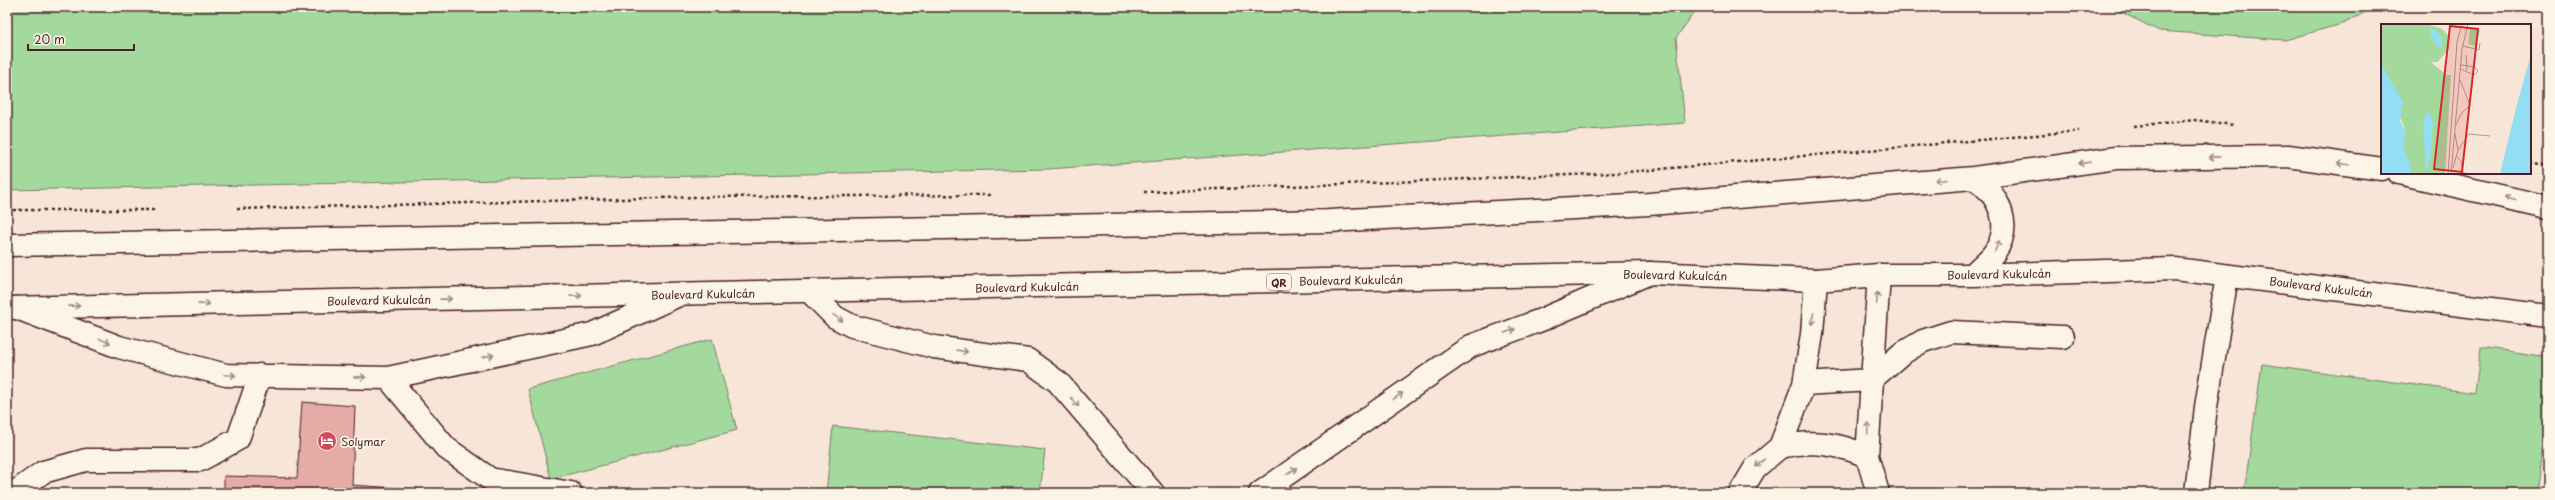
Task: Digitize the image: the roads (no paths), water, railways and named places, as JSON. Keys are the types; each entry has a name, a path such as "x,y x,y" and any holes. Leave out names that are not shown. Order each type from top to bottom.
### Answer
{"main road":[{"path":"7,245 1329,221 1649,204 1974,178 2116,158 2288,156 2381,169"},
{"path":"2403,174 2548,207"},
{"path":"1972,275 1994,252 2001,236 2003,220 1996,198 1988,186 1974,178"},
{"name":"Boulevard Kukulcán","path":"11,308 1650,273 1816,280 1879,275 1972,275 2175,269 2548,316"},
{"path":"1260,493 1471,346 1541,320 1650,273"},
{"path":"1878,493 1867,456 1879,275"},
{"path":"2196,493 2206,407 2227,276"},
{"path":"1780,447 1804,384 1812,334 1816,280"},
{"path":"809,291 835,317 852,326 934,346 1028,360 1058,382 1153,493"},
{"path":"11,308 119,347 226,375 388,378 592,334 681,294"},
{"path":"1804,384 1871,380 1901,354 1923,341 1951,332 2063,337"},
{"path":"14,493 43,472 86,460 200,460 238,439 260,375"},
{"path":"388,378 446,448 490,479 571,493"},
{"path":"1740,493 1755,468 1780,447 1802,442 1824,443 1846,447 1867,456"}],"place":[{"name":"Solymar","path":"327,441"}]}
